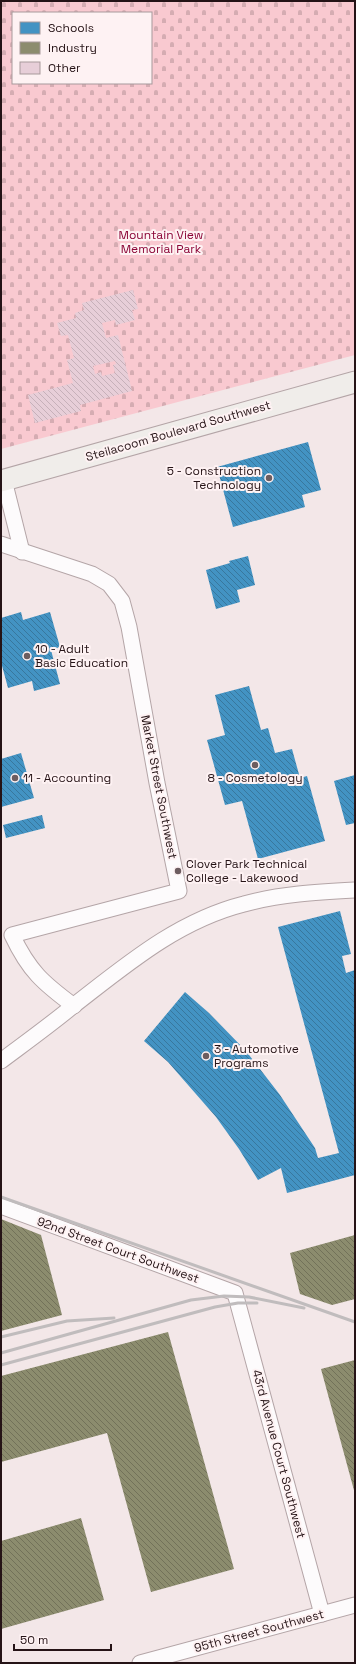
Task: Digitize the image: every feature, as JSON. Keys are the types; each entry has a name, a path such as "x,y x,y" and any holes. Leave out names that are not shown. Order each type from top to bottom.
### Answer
{"main road":[{"name":"Steilacoom Boulevard Southwest","path":"2,481 355,382"}],"street":[{"path":"2,481 22,552"},
{"path":"1,520 10,505"},
{"path":"1,544 22,552"},
{"name":"Market Street Southwest","path":"22,552 92,574 102,579 116,591 122,601 129,627 157,783 180,891 12,935 22,957 36,974 50,988 74,1006"},
{"path":"1,1061 151,946 202,919 243,904 314,892 355,890"},
{"name":"92nd Street Court Southwest","path":"1,1206 235,1294"},
{"name":"43rd Avenue Court Southwest","path":"235,1294 322,1614"},
{"name":"95th Street Southwest","path":"140,1663 355,1606"}],"green space":[{"name":"Mountain View Memorial Park","path":"1,1 355,1 355,355 1,449"}],"building: Schools":[{"name":"5 - Construction Technology","path":"308,442 321,490 302,495 305,507 233,527 217,467"},
{"path":"248,556 255,585 237,590 240,602 216,609 206,570 230,563 229,561"},
{"name":"10 - Adult Basic Education","path":"21,612 23,620 50,612 60,647 51,650 60,684 34,691 32,681 8,688 1,662 1,618"},
{"name":"8 - Cosmetology","path":"249,686 261,730 268,728 275,753 292,749 300,778 307,776 325,841 258,859 242,801 225,805 207,740 225,735 215,695"},
{"name":"11 - Accounting","path":"21,753 34,798 1,807 1,759"},
{"path":"355,775 355,823 346,825 334,781"},
{"path":"42,815 45,828 6,838 3,825"},
{"name":"3 - Automotive Programs","path":"340,911 351,954 342,956 346,973 355,970 355,1175 287,1193 281,1168 258,1180 239,1149 216,1117 168,1062 144,1041 185,992 209,1013 246,1051 280,1095 315,1148 318,1158 339,1153 278,927"}],"building: Industry":[{"path":"1,1219 41,1235 62,1315 1,1331"},
{"path":"355,1235 355,1299 332,1305 300,1294 290,1253"},
{"path":"168,1332 234,1569 151,1592 107,1433 1,1462 1,1376"},
{"path":"355,1360 355,1494 321,1369"},
{"path":"81,1518 104,1600 1,1629 1,1541"}],"building: Other":[{"path":"133,290 138,309 132,310 135,320 116,325 115,320 102,323 106,338 118,335 132,391 80,405 81,411 35,423 28,395 73,383 67,360 74,358 68,335 61,336 57,323 76,318 75,313 84,310 82,303","holes":["115,361 116,364 113,365 115,373 102,376 101,372 95,374 93,366"]}],"railway":[{"path":"1,1197 355,1322"},
{"path":"1,1353 191,1300 224,1296 249,1297 304,1308"},
{"path":"1,1365 215,1307 238,1303 257,1303"},
{"path":"1,1337 67,1321 114,1318"}],"place":[{"name":"5 - Construction Technology","path":"269,478"},
{"name":"10 - Adult Basic Education","path":"27,656"},
{"name":"8 - Cosmetology","path":"255,765"},
{"name":"11 - Accounting","path":"15,778"},
{"name":"Clover Park Technical College - Lakewood","path":"178,871"},
{"name":"3 - Automotive Programs","path":"206,1056"}]}
